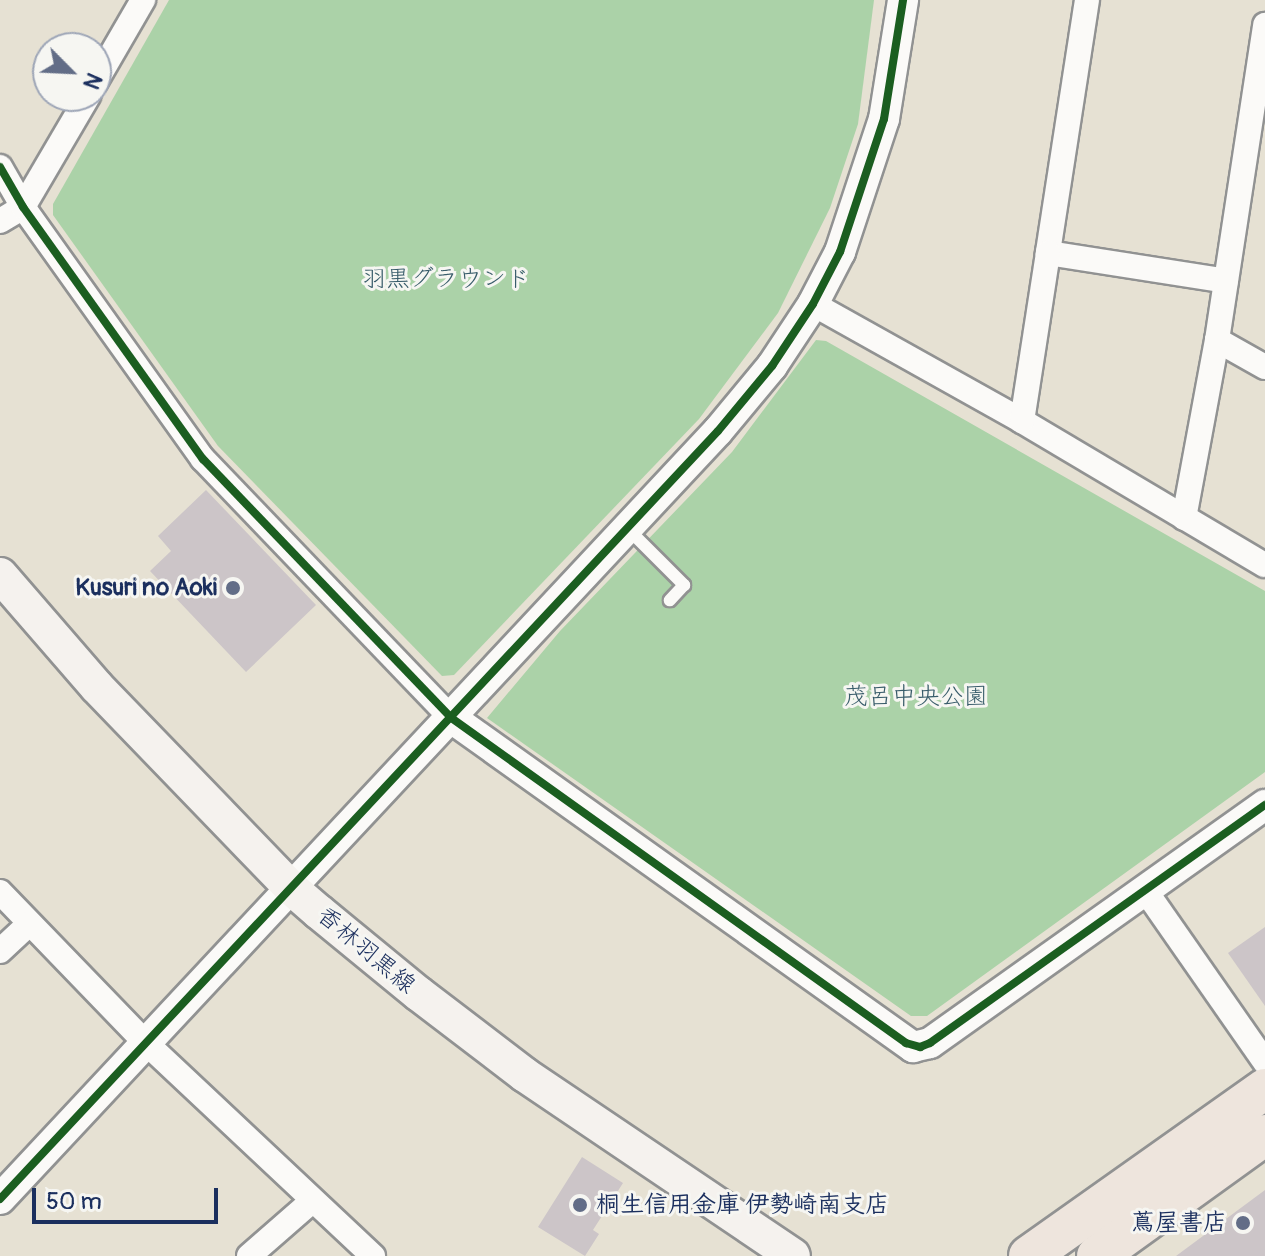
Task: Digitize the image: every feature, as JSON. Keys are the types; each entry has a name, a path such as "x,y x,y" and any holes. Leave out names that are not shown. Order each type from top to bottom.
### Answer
{"highway":[{"path":"1029,1256 1265,1089"},
{"path":"1097,1256 1265,1135"}],"main road":[{"name":"香林羽黒線","path":"0,575 97,687 290,887 500,1057 793,1256"}],"street":[{"path":"112,53 143,0"},
{"path":"0,1199 718,431 772,366 813,304 840,252 884,119 903,0"},
{"path":"1022,421 1087,0"},
{"path":"1184,518 1217,340 1265,25"},
{"path":"0,221 23,207 79,112"},
{"path":"0,167 23,207 203,459 450,717 913,1047 930,1043 1265,805"},
{"path":"1048,253 1226,281"},
{"path":"813,304 1022,421 1265,565"},
{"path":"1217,340 1265,367"},
{"path":"1145,890 1265,1062"},
{"path":"0,892 145,1042 373,1256"},
{"path":"0,951 29,924"},
{"path":"249,1256 312,1201"}],"lane":[{"path":"625,527 684,585 670,600"}],"green space":[{"name":"羽黒グラウンド","path":"169,0 874,0 858,124 830,208 778,313 699,419 454,675 442,676 218,446 53,215 53,204 105,112 112,112 112,100"},
{"name":"茂呂中央公園","path":"816,340 826,341 1265,591 1265,772 927,1016 911,1016 487,718 560,631 732,452"}],"building":[{"name":"Kusuri no Aoki","path":"206,490 316,605 246,672 150,571 171,551 158,536"},
{"path":"1265,927 1265,1006 1228,953"},
{"name":"桐生信用金庫 伊勢崎南支店","path":"582,1157 623,1183 593,1230 599,1234 585,1256 538,1227"},
{"name":"蔦屋書店","path":"1265,1190 1265,1256 1176,1256"}],"cycle path":[{"path":"0,1199 718,431 772,366 813,304 840,252 884,119 903,0"},
{"path":"0,167 23,207 203,459 450,717 906,1043 920,1047 930,1043 1265,805"}],"place":[{"name":"Kusuri no Aoki","path":"233,588"},
{"name":"桐生信用金庫 伊勢崎南支店","path":"580,1205"},
{"name":"蔦屋書店","path":"1243,1223"}]}
